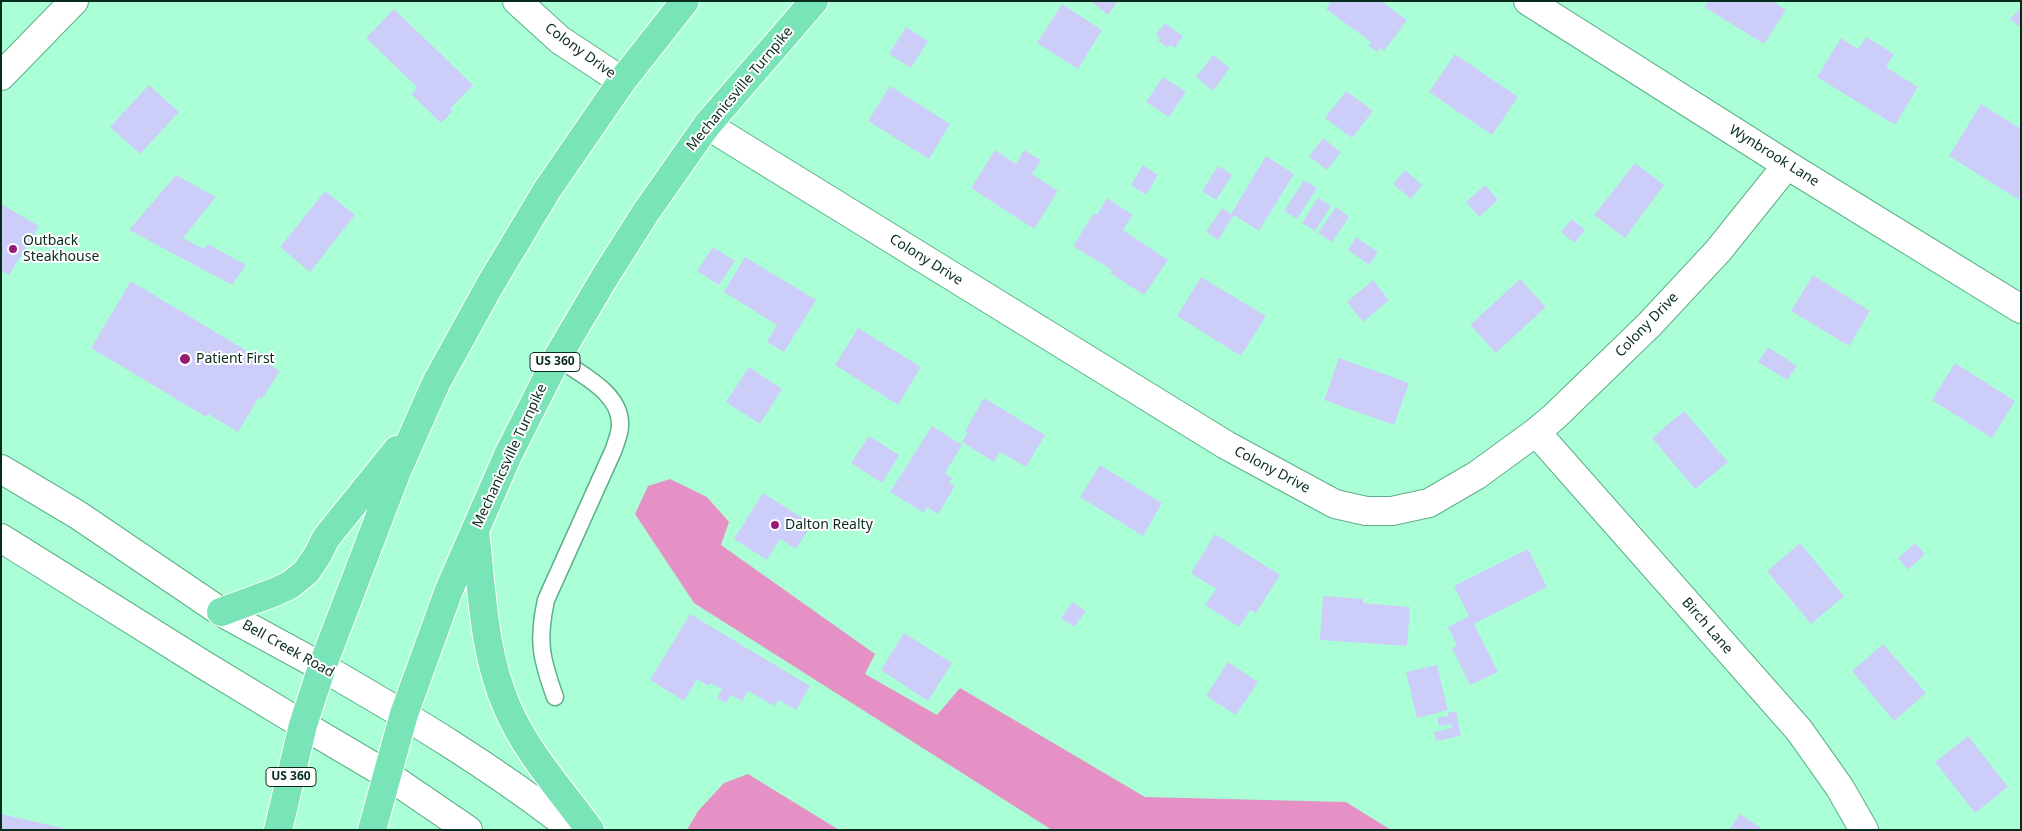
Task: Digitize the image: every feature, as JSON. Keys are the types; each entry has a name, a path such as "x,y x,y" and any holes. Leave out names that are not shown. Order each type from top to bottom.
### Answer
{"highway":[{"name":"US 360","path":"278,830 303,725 322,667 397,471 436,383 509,253 547,190 622,81 685,1"},
{"name":"Mechanicsville Turnpike","path":"372,830 404,714 427,647 474,530 508,455 557,358 631,235 706,125 814,1"},
{"path":"221,612 276,592 290,585 306,572 326,538 420,421"},
{"path":"474,530 489,648 496,677 507,707 527,746 590,830"}],"street":[{"path":"1,76 74,1"},
{"name":"Colony Drive","path":"517,1 560,40 622,81"},
{"name":"Wynbrook Lane","path":"1528,1 1787,165 2021,309"},
{"name":"Colony Drive","path":"706,125 1226,445 1335,504 1366,511 1392,511 1429,503 1477,475 1536,432 1650,325 1718,251 1787,165"},
{"name":"Birch Lane","path":"1536,432 1799,730 1840,788 1864,830"},
{"name":"Bell Creek Road","path":"1,469 78,515 221,612 404,714 504,777 573,830"},
{"path":"1,538 204,665 386,774 468,830"}],"lane":[{"path":"555,697 545,669 541,647 540,626 546,600 614,449 620,426 617,408 607,393 557,358"}],"shaded area":[{"path":"670,479 707,497 729,522 721,545 875,654 865,674 937,715 960,688 1145,797 1346,802 1391,830 1052,830 694,603 635,514 648,486"},
{"path":"748,774 839,830 687,830 698,811 724,783"}],"building":[{"path":"1090,1 1118,1 1108,15"},
{"path":"1331,1 1381,1 1407,20 1384,51 1380,48 1377,52 1368,45 1371,42 1326,9"},
{"path":"1708,1 1772,1 1786,10 1764,44 1704,7"},
{"path":"1062,4 1102,30 1078,69 1037,43"},
{"path":"2021,7 2021,28 2010,19"},
{"path":"394,9 473,85 450,109 453,111 441,123 411,94 418,88 366,38"},
{"path":"1165,23 1183,36 1175,48 1170,45 1168,48 1158,41 1160,38 1156,34"},
{"path":"906,27 928,41 911,68 889,54"},
{"path":"1866,37 1894,54 1886,67 1918,87 1895,125 1817,77 1841,38 1858,49"},
{"path":"1455,54 1518,97 1492,135 1429,92"},
{"path":"1213,55 1230,68 1213,91 1196,77"},
{"path":"1163,77 1186,92 1169,117 1146,102"},
{"path":"149,85 179,112 140,154 110,127"},
{"path":"890,86 950,124 929,159 868,121"},
{"path":"1346,91 1373,111 1352,138 1325,118"},
{"path":"1981,104 2021,129 2019,200 1949,156"},
{"path":"1323,138 1341,152 1327,170 1309,156"},
{"path":"995,150 1016,164 1024,150 1041,160 1032,174 1058,191 1034,229 971,188"},
{"path":"1266,156 1294,174 1259,231 1234,215 1218,240 1206,232 1222,208 1231,214"},
{"path":"1635,163 1664,185 1625,238 1594,215"},
{"path":"1143,165 1158,175 1146,195 1131,185"},
{"path":"1218,166 1232,175 1216,200 1202,191"},
{"path":"1405,170 1422,185 1411,199 1393,184"},
{"path":"176,175 216,197 183,238 204,249 208,244 246,265 232,285 129,230"},
{"path":"1304,180 1317,188 1297,219 1284,211"},
{"path":"1485,185 1498,200 1479,217 1466,202"},
{"path":"325,191 355,215 310,272 280,247"},
{"path":"1318,197 1331,206 1315,231 1302,223"},
{"path":"1107,198 1133,215 1123,230 1168,260 1144,295 1110,273 1112,270 1073,246 1094,213 1097,215"},
{"name":"Outback Steakhouse","path":"1,204 39,226 9,275 1,271"},
{"path":"1336,207 1349,217 1332,242 1318,233"},
{"path":"1572,219 1585,230 1574,243 1561,232"},
{"path":"1356,237 1378,252 1369,265 1348,250"},
{"path":"713,247 735,261 719,285 697,271"},
{"path":"745,257 816,300 784,352 767,342 777,325 724,292"},
{"path":"1813,275 1870,311 1849,346 1791,311"},
{"path":"1201,277 1266,316 1241,356 1177,316"},
{"path":"1520,279 1546,307 1496,353 1470,325"},
{"path":"1373,280 1389,300 1363,322 1347,302"},
{"name":"Patient First","path":"131,281 280,371 262,399 259,397 238,432 208,414 206,417 91,348"},
{"path":"858,328 921,367 898,405 835,365"},
{"path":"1768,347 1797,366 1787,380 1758,362"},
{"path":"1339,358 1409,383 1394,425 1324,400"},
{"path":"1955,363 2015,401 1992,438 1932,400"},
{"path":"749,367 782,389 760,424 726,402"},
{"path":"984,398 1045,435 1026,467 1000,452 994,462 962,442 968,432 965,431"},
{"path":"1684,411 1728,462 1695,489 1652,438"},
{"path":"932,426 962,445 945,473 952,478 949,483 955,486 938,514 927,507 924,513 890,492"},
{"path":"869,436 899,455 882,483 851,463"},
{"path":"1100,465 1162,503 1143,536 1080,497"},
{"path":"763,493 812,524 796,549 780,539 767,560 734,539"},
{"path":"1215,534 1280,575 1256,613 1250,610 1239,627 1205,605 1216,589 1191,573"},
{"path":"1800,543 1844,596 1811,624 1767,571"},
{"path":"1915,543 1925,554 1908,570 1898,558"},
{"path":"1528,549 1547,587 1474,624 1498,672 1470,685 1452,648 1457,645 1448,627 1469,616 1454,586"},
{"path":"1323,596 1363,599 1363,603 1410,607 1407,646 1320,640"},
{"path":"1072,602 1086,611 1074,627 1061,618"},
{"path":"690,614 810,686 796,710 779,700 774,706 748,691 742,701 731,695 726,703 717,698 722,689 710,683 708,686 697,679 684,701 650,680"},
{"path":"904,633 952,663 928,701 881,670"},
{"path":"1883,644 1926,693 1894,721 1852,671"},
{"path":"1228,662 1258,682 1236,715 1206,696"},
{"path":"1437,665 1448,710 1417,718 1406,672"},
{"path":"1456,711 1461,736 1436,741 1434,732 1452,728 1451,724 1439,726 1437,718 1448,716 1448,713"},
{"path":"1968,736 2008,787 1975,813 1935,762"},
{"path":"1,814 67,829 67,830 1,830"},
{"path":"1740,814 1764,830 1729,830"}],"place":[{"name":"Outback Steakhouse","path":"13,249"},
{"name":"Patient First","path":"185,359"},
{"name":"Dalton Realty","path":"775,525"}]}
